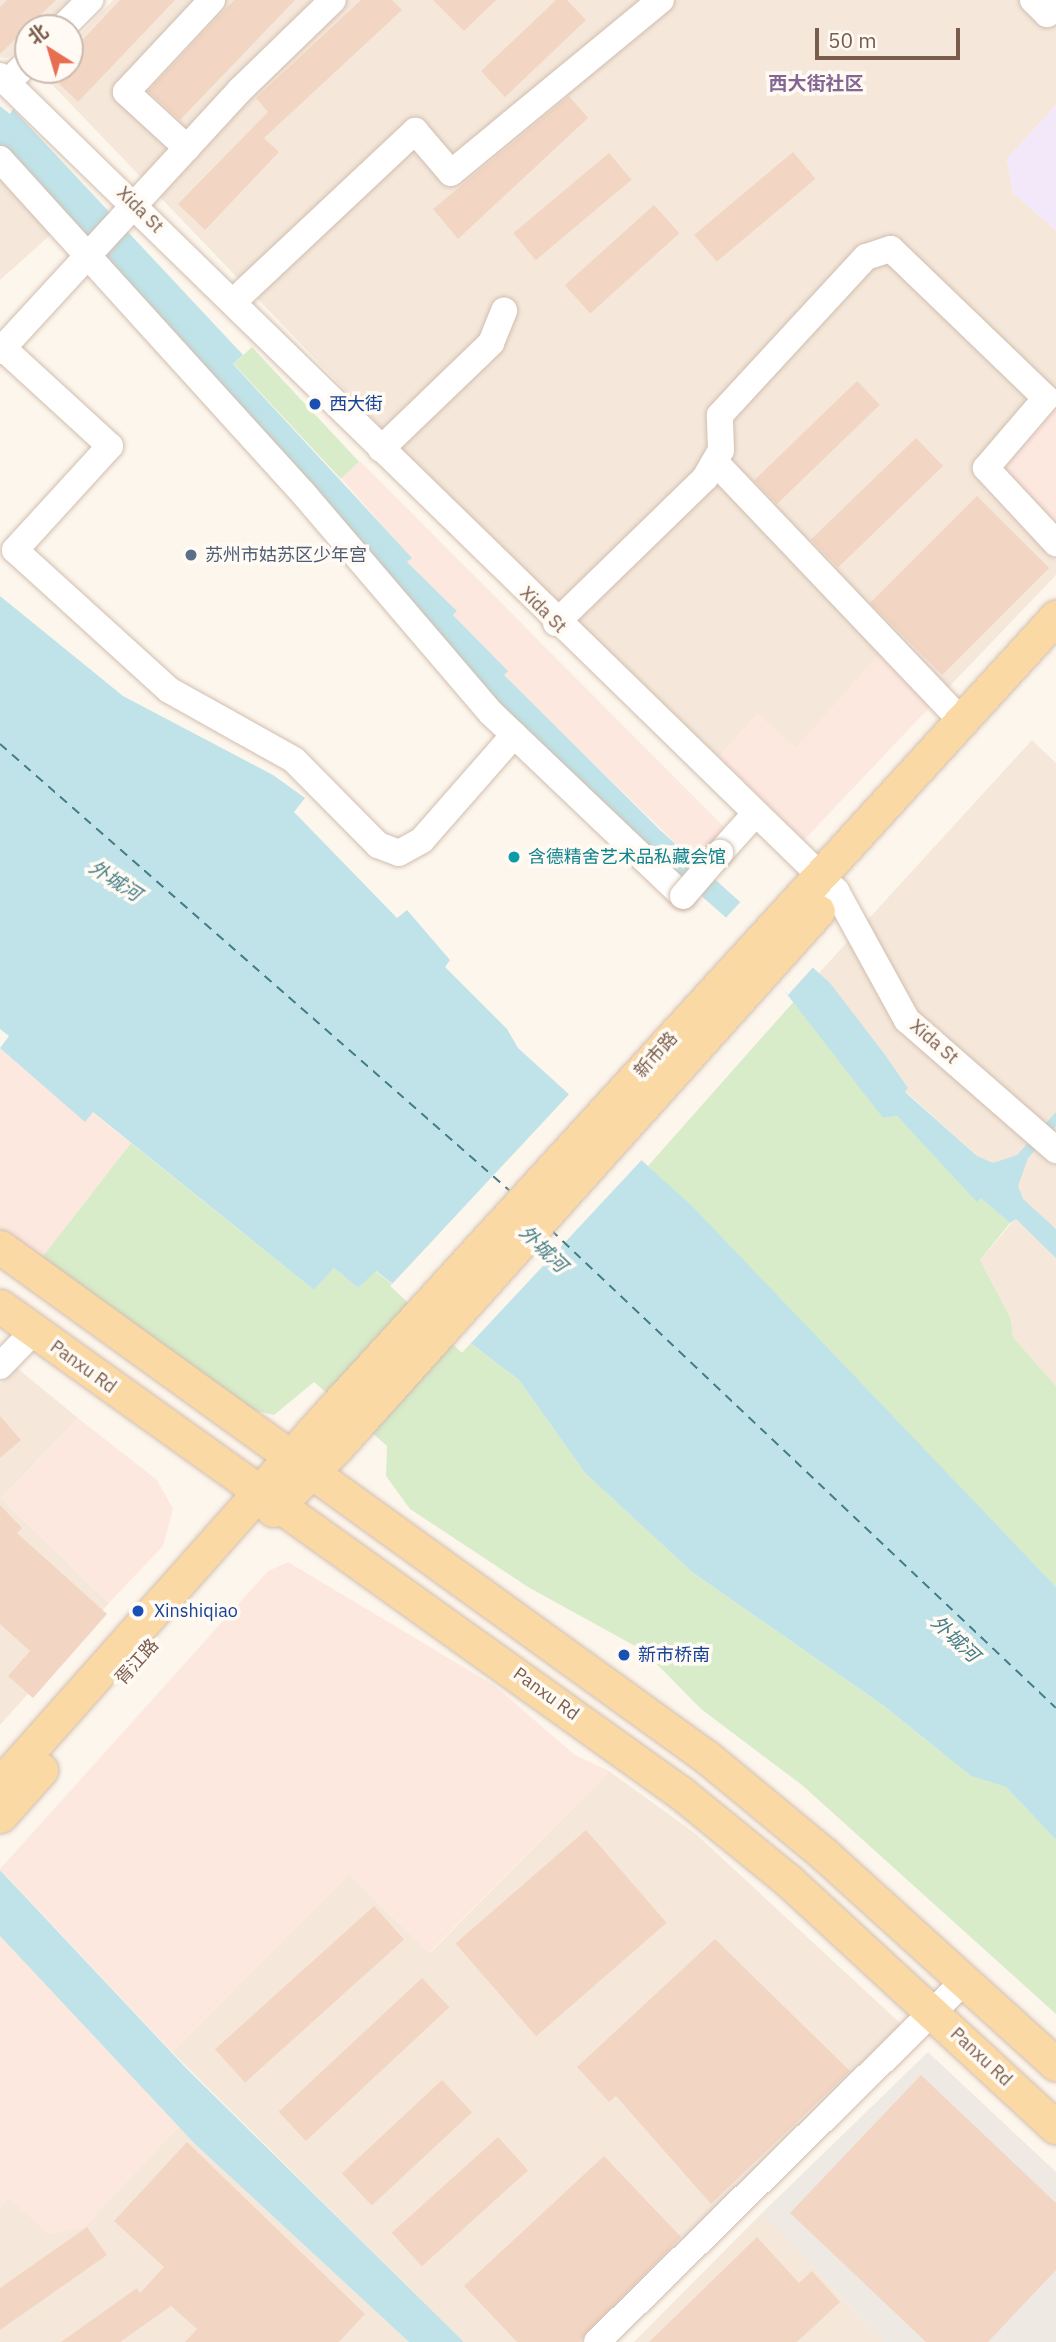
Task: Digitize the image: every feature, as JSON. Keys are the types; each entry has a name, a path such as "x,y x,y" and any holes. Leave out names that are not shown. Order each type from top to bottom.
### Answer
{"main road":[{"name":"新市路","path":"828,884 962,721 1056,617"},
{"name":"新市路","path":"266,1501 785,930 1056,651"},
{"path":"0,1247 313,1451 708,1758 965,1980 1056,2064"},
{"path":"0,1259 202,1422 0,1293"},
{"name":"Panxu Rd","path":"0,1307 266,1501 681,1793 789,1881 1056,2127"},
{"name":"胥江路","path":"1,1805 266,1501"},
{"path":"681,1793 599,1723 361,1538 605,1698 708,1758"}],"street":[{"path":"76,14 90,0"},
{"path":"187,148 126,92 212,0"},
{"path":"332,0 187,148 1,350 110,446 15,550 169,690 294,760 378,845 399,853 422,840 514,735"},
{"path":"233,302 415,131 451,173 662,0"},
{"path":"1032,0 1047,14 1056,5"},
{"name":"Xida St","path":"4,79 129,210 233,302 556,623 828,884 907,1020 1051,1145"},
{"path":"1,161 89,253 514,735 683,896 755,814"},
{"path":"556,623 705,478 722,450 720,415 866,257 891,249 1046,398 986,468 1056,543"},
{"path":"381,449 491,343 504,311"},
{"path":"715,461 962,721"},
{"path":"0,1366 34,1331"},
{"path":"597,2342 965,1980"}],"shaded area":[{"path":"0,0 71,0 57,14 14,14 14,53 7,58 0,57"},
{"path":"113,0 1056,0 1056,105 1007,159 1013,193 1056,230 1056,408 984,490 1056,560 1056,575 945,691 892,640 796,749 757,714 719,757 440,489 52,84 84,84 84,30"},
{"path":"1056,105 1056,230 1013,193 1007,159"},
{"path":"0,148 66,221 0,280"},
{"path":"1056,408 1056,560 984,490"},
{"path":"360,461 728,831 700,867 503,675 507,670 453,615 457,611 407,562 411,558 341,478"},
{"path":"892,640 945,691 804,840 719,757 757,714 796,748"},
{"path":"1032,740 1056,763 1056,1386 1013,1337 1011,1319 980,1260 1016,1218 977,1156 905,1091 908,1088 886,1056 819,973"},
{"path":"0,1048 85,1121 92,1112 131,1143 40,1260 0,1230"},
{"path":"17,1368 78,1418 1,1498 109,1603 0,1725 0,1384"},
{"path":"78,1418 157,1480 173,1509 163,1546 109,1603 1,1498"},
{"path":"288,1562 495,1686 575,1755 609,1771 429,1953 349,1875 172,2052 0,1869 268,1571"},
{"path":"609,1771 696,1834 901,2024 585,2342 464,2342 172,2052 349,1874 430,1953"},
{"path":"0,1936 179,2126 85,2227 49,2234 10,2199 0,2208"},
{"path":"928,2052 1056,2172 1056,2342 884,2342 762,2213"},
{"path":"179,2126 196,2145 409,2342 0,2342 0,2208 9,2198 84,2227"},
{"path":"762,2213 884,2342 634,2342"}],"green space":[{"path":"252,347 359,462 341,479 234,364"},
{"path":"796,999 883,1118 897,1116 978,1201 981,1197 1010,1223 980,1260 1011,1319 1013,1337 1056,1386 1056,1587 648,1166"},
{"path":"131,1143 314,1290 334,1268 358,1288 375,1271 519,1380 585,1473 692,1572 884,1706 971,1776 1006,1787 1056,1840 1056,2014 802,1785 701,1709 644,1651 528,1587 410,1509 386,1476 387,1446 314,1382 274,1415 253,1410 40,1260"}],"water":[{"path":"0,106 10,114 13,109 243,355 233,364 412,558 407,562 457,611 453,615 508,671 504,675 660,830 830,983 886,1056 908,1088 905,1092 977,1156 993,1163 1017,1155 1056,1112 1056,1126 1028,1158 1018,1186 1023,1199 1056,1229 1056,1258 1016,1219 1010,1223 981,1198 977,1202 897,1116 883,1118 731,922 537,751 0,148"},
{"name":"外城河","path":"0,596 123,696 273,775 305,798 294,812 397,918 407,910 450,960 445,967 507,1029 518,1048 692,1206 1056,1587 1056,1840 1006,1787 971,1776 884,1706 692,1572 585,1473 519,1380 376,1271 358,1288 334,1268 314,1290 93,1112 85,1122 0,1048 9,1036 0,1029"},
{"path":"0,1870 187,2069 464,2342 409,2342 196,2145 0,1936"}],"pier":[{"path":"743,899 815,965 788,995 724,920"},
{"path":"573,1090 645,1157 462,1353 390,1286"}],"building":[{"path":"7,0 56,0 41,14 14,14 14,40 0,54 0,7"},
{"path":"120,0 175,0 78,102 59,84 84,84 84,38"},
{"path":"234,0 295,0 180,120 148,91"},
{"path":"361,0 392,0 402,10 264,138 279,152 205,230 178,204 268,112 256,98"},
{"path":"433,0 496,0 464,31"},
{"path":"556,0 567,0 586,20 505,97 481,71"},
{"path":"569,96 588,118 458,239 433,209"},
{"path":"793,152 815,179 717,262 694,235"},
{"path":"609,153 631,180 536,260 513,233"},
{"path":"654,205 679,233 590,314 565,285"},
{"path":"857,381 880,405 777,504 754,480"},
{"path":"916,438 943,466 838,567 811,539"},
{"path":"977,496 1049,568 942,675 870,603"},
{"path":"0,1416 21,1440 0,1458"},
{"path":"0,1505 22,1528 17,1533 107,1614 33,1698 8,1676 30,1651 0,1624"},
{"path":"586,1830 667,1923 536,2036 455,1943"},
{"path":"374,1906 404,1939 245,2083 215,2049"},
{"path":"715,1939 850,2071 711,2204 616,2096 609,2102 577,2067"},
{"path":"422,1978 449,2007 306,2141 279,2112"},
{"path":"921,2075 1056,2203 1056,2270 988,2342 926,2342 790,2213"},
{"path":"442,2080 472,2112 372,2206 342,2173"},
{"path":"498,2137 528,2170 422,2266 392,2233"},
{"path":"187,2142 365,2314 339,2342 185,2342 197,2329 171,2306 120,2342 61,2342 137,2288 140,2293 164,2267 114,2221"},
{"path":"604,2156 681,2237 579,2342 517,2342 464,2286"},
{"path":"87,2227 107,2255 0,2330 0,2288"},
{"path":"757,2237 799,2283 812,2271 840,2302 797,2342 649,2342"}],"ferry route":[{"path":"0,744 509,1190"},
{"path":"551,1230 1056,1708"}],"place":[{"name":"西大街","path":"315,404"},
{"name":"苏州市姑苏区少年宫","path":"191,555"},
{"name":"含德精舍艺术品私藏会馆","path":"514,857"},
{"name":"Xinshiqiao","path":"138,1611"},
{"name":"新市桥南","path":"624,1655"}],"district":[{"name":"西大街社区","path":"816,84"}]}
